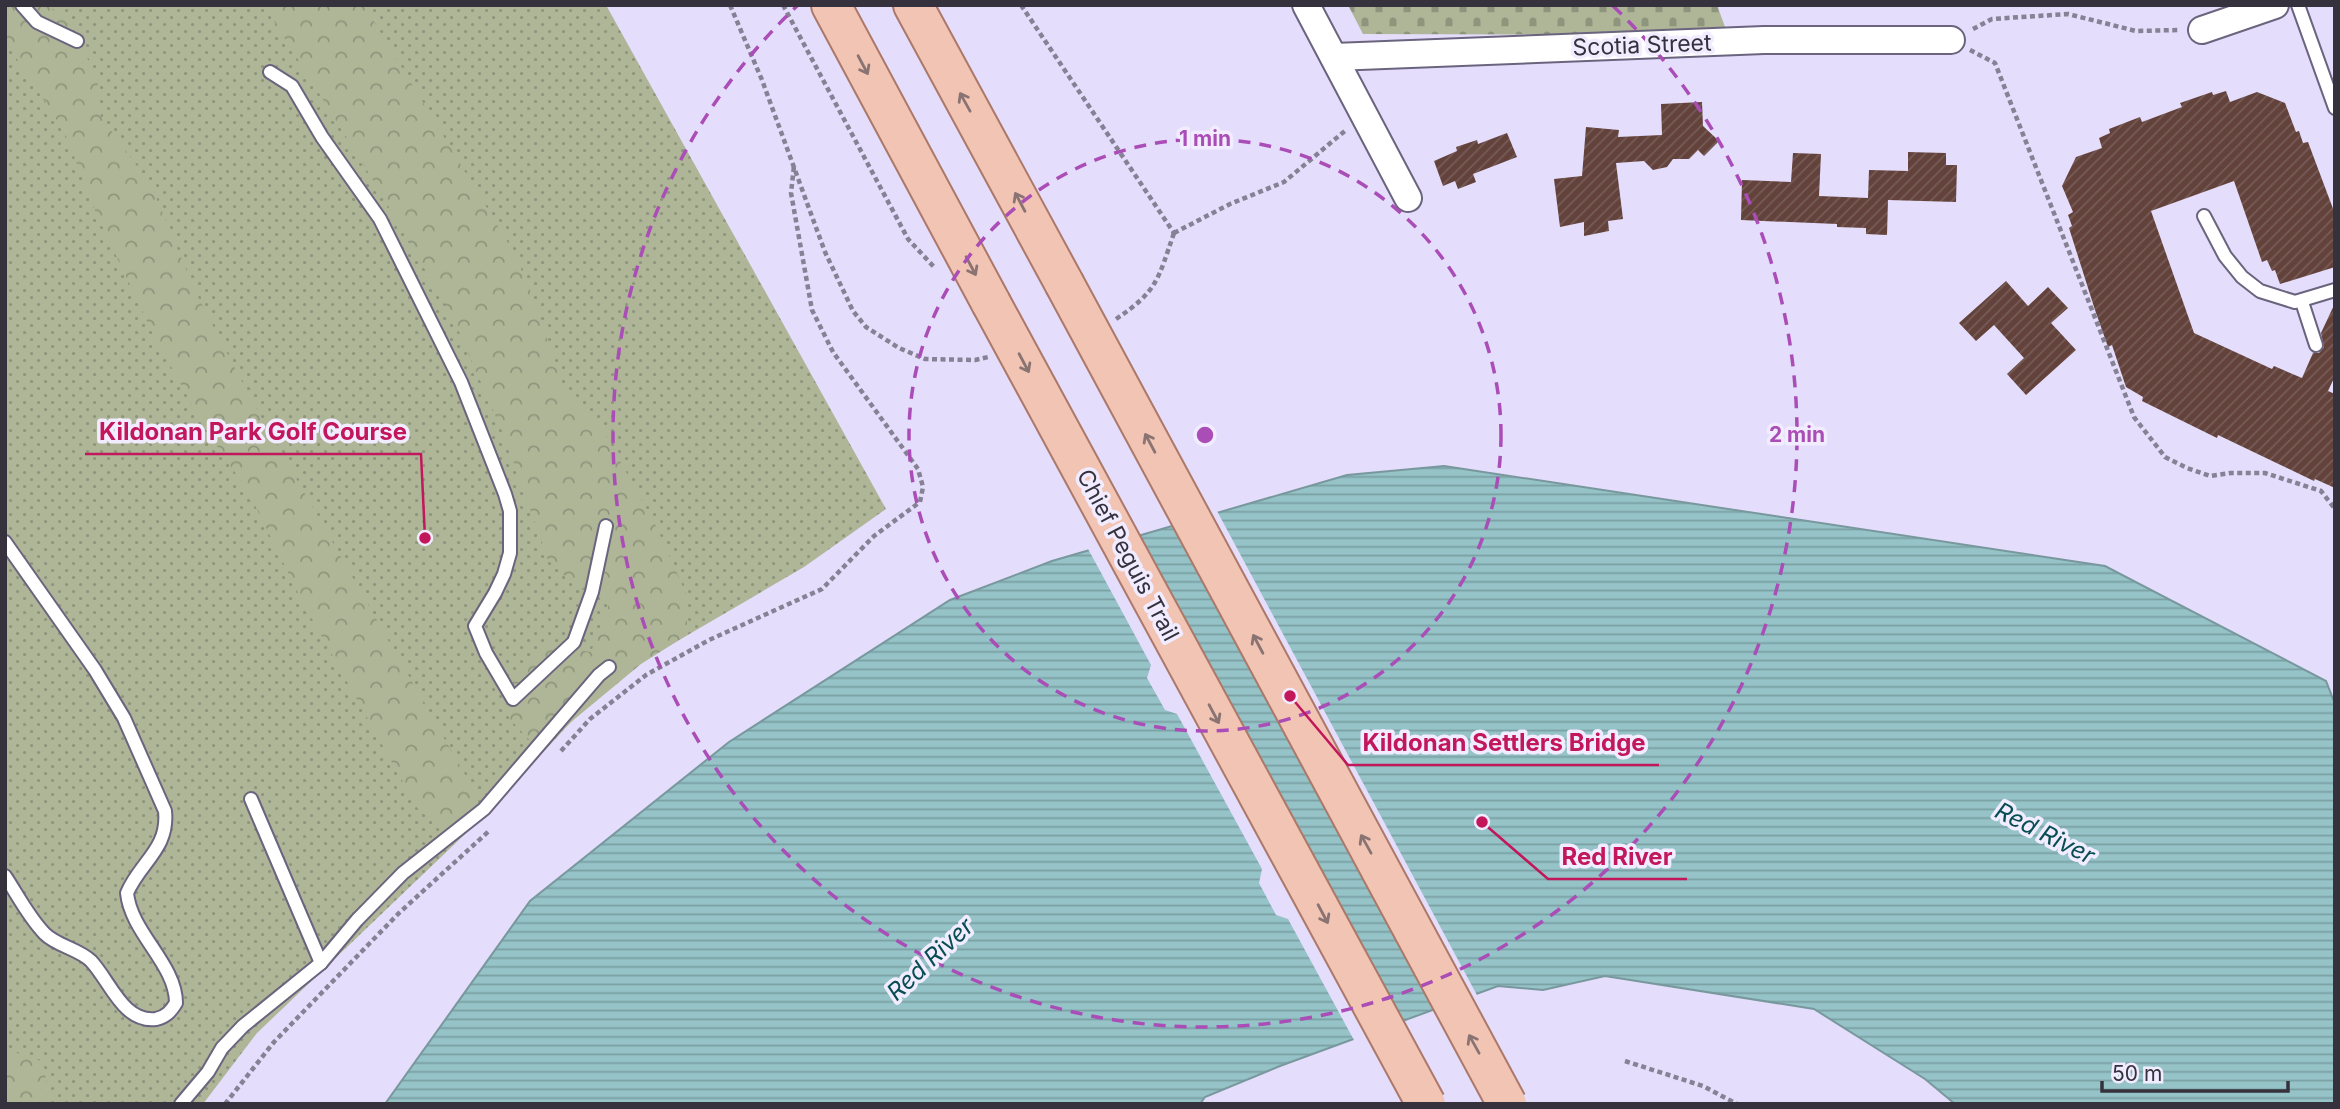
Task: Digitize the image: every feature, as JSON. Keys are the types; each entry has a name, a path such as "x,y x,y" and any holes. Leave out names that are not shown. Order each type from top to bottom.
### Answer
{"main road":[{"name":"Chief Peguis Trail","path":"831,5 1426,1104"},
{"path":"913,5 1507,1104"}],"street":[{"path":"1306,5 1408,198"},
{"path":"2202,30 2275,5"},
{"name":"Scotia Street","path":"1334,57 1765,40 1951,40"}],"lane":[{"path":"22,5 37,22 77,41"},
{"path":"2298,5 2335,108"},
{"path":"270,72 292,86 322,137 380,219 461,382 476,420 510,511 510,553 504,574 475,626 486,653 513,699 574,642 592,592 607,526"},
{"path":"2204,216 2225,257 2242,277 2260,291 2302,302 2335,290"},
{"path":"2302,302 2316,345"},
{"path":"5,542 95,670 124,718 164,811 166,825 163,838 136,875 127,893 132,912 173,982 176,1003 171,1012 160,1018 147,1020 135,1016 124,1006 89,959 46,935 5,876"},
{"path":"181,1104 208,1072 222,1048 243,1026 321,963 357,920 403,873 484,809 599,675 609,667"},
{"path":"251,799 321,963"}],"path":[{"path":"730,5 825,252 853,311 866,327 899,348 925,359 975,360"},
{"path":"783,5 908,239 942,274"},
{"path":"1021,5 1174,233"},
{"path":"1951,40 1992,19 2068,14 2136,31 2202,30"},
{"path":"1951,40 1995,63 2134,417 2165,457 2210,476 2231,472 2265,473 2321,491 2335,509"},
{"path":"1107,326 1137,305 1156,284 1174,233 1284,181 1364,116"},
{"path":"555,757 590,719 646,675 709,640 822,589 874,536 920,502 923,486 918,469 833,352 812,310 791,193 794,166"},
{"path":"225,1104 274,1042 399,913 494,825"},
{"path":"1625,1061 1703,1086 1737,1104"}],"green space":[{"path":"5,5 606,5 886,509 804,567 609,681 484,816 257,1033 203,1104 5,1104"},
{"path":"5,5 46,5 64,18 97,75 101,117 151,185 195,291 251,399 476,794 475,809 456,828 442,829 418,809 302,601 249,493 208,433 155,338 96,213 64,131 5,41"},
{"path":"264,5 364,5 516,256 542,323 563,390 606,436 656,526 687,596 687,635 641,664 559,732 532,743 509,718 515,675 546,645 591,652 610,602 578,588 548,560 505,438 453,318 373,180"},
{"path":"1348,5 1717,5 1728,35 1363,34"},
{"path":"5,1049 41,1061 48,1085 46,1104 5,1104"}],"water":[{"name":"Red River","path":"1444,466 2105,566 2326,681 2335,704 2335,1104 1955,1104 1925,1079 1814,1009 1605,976 1543,990 1498,986 1280,1066 1205,1097 1200,1104 385,1104 530,901 729,742 950,600 1052,561 1347,475"}],"pier":[{"path":"1217,511 1478,997 1435,1013 1171,524"},
{"path":"1138,533 1404,1024 1355,1042 1288,919 1276,915 1259,883 1262,869 1177,714 1165,710 1147,678 1151,665 1087,547"}],"building":[{"path":"2226,91 2230,102 2257,92 2285,103 2296,132 2299,131 2303,143 2308,142 2335,214 2335,267 2280,284 2275,270 2272,271 2267,260 2262,262 2234,181 2151,211 2194,333 2272,369 2274,366 2302,378 2313,353 2319,353 2324,347 2321,333 2335,303 2335,376 2328,391 2335,394 2335,488 2315,479 2314,481 2218,435 2217,438 2142,401 2143,397 2126,387 2112,345 2108,347 2069,228 2072,226 2068,215 2073,212 2062,186 2076,157 2102,148 2099,138 2110,133 2109,129 2140,117 2142,122 2182,107 2180,103 2212,92 2213,95"},
{"path":"1702,102 1703,126 1719,141 1704,156 1698,150 1689,159 1673,159 1667,167 1653,170 1644,161 1616,163 1623,219 1608,221 1609,231 1584,236 1584,222 1560,227 1554,179 1582,176 1586,127 1619,130 1618,137 1662,135 1661,104"},
{"path":"1507,133 1517,157 1473,174 1476,182 1458,189 1455,181 1443,186 1434,161 1457,151 1456,147 1477,140 1478,144"},
{"path":"1908,152 1946,153 1946,165 1957,165 1956,202 1888,200 1887,235 1866,234 1866,228 1837,227 1837,224 1741,220 1742,180 1791,182 1793,153 1821,154 1819,196 1868,198 1869,170 1908,171"},
{"path":"2006,281 2028,306 2048,287 2068,308 2051,323 2076,350 2026,395 2007,374 2024,358 1994,325 1976,341 1959,323"}],"place":[{"name":"Kildonan Park Golf Course","path":"425,538"},
{"name":"Kildonan Settlers Bridge","path":"1290,696"},
{"name":"Red River","path":"1482,822"}]}
